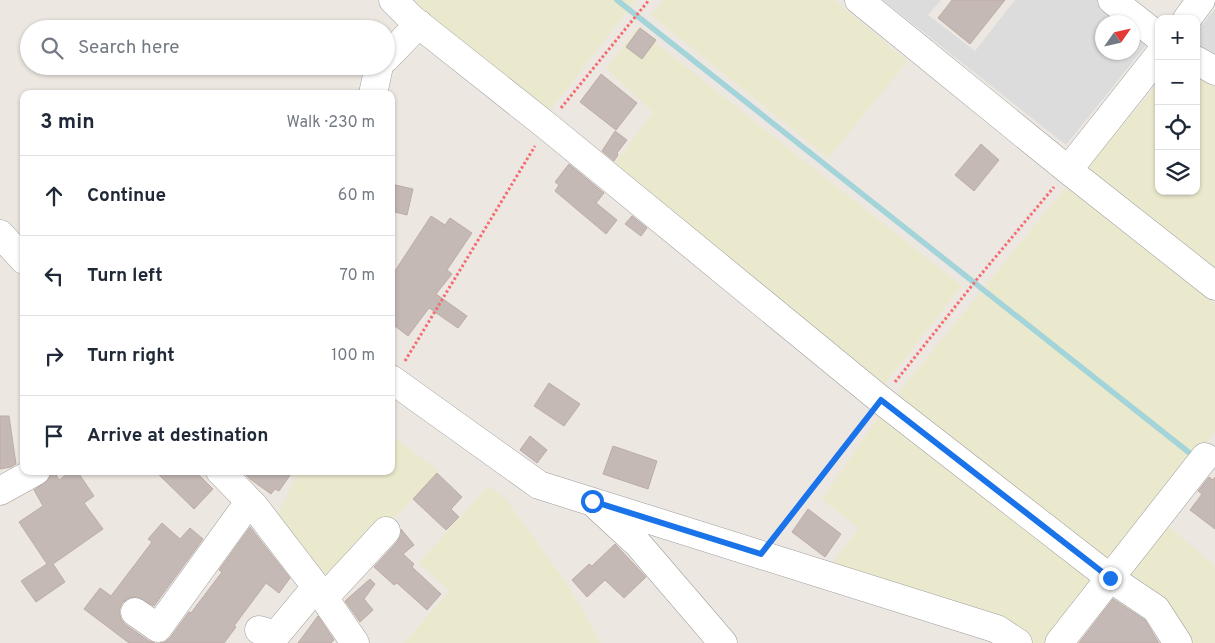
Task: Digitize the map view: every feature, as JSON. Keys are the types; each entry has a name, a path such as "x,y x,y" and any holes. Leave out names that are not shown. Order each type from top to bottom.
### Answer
{"street":[{"path":"393,0 419,24 881,400 1110,578 1156,609 1178,643"},
{"path":"859,0 1068,170 1215,286"},
{"path":"1112,0 1155,34"},
{"path":"1189,15 1201,0"},
{"path":"395,49 419,24"},
{"path":"1068,170 1155,60"},
{"path":"1200,62 1215,71"},
{"path":"374,90 377,75"},
{"path":"0,234 20,256"},
{"path":"395,382 539,485 997,629 1018,643"},
{"path":"1059,643 1201,462"},
{"path":"0,491 29,475"},
{"path":"224,475 249,502 320,593 355,643"},
{"path":"592,501 638,544 723,643"},
{"path":"135,612 158,628 249,502"},
{"path":"259,630 276,635 386,531"}],"path":[{"path":"395,375 546,126 649,0"},
{"path":"761,554 970,287 1068,170"}],"shaded area":[{"path":"406,0 636,0 545,117"},
{"path":"663,0 834,0 908,61 828,158 651,15"},
{"path":"883,0 941,0 928,15 975,51 1015,0 1101,0 1121,15 1095,15 1095,60 1134,60 1066,145"},
{"path":"1215,9 1215,60 1200,52 1200,27"},
{"path":"637,28 962,286 880,390 612,167 653,112 606,68"},
{"path":"1140,30 1151,39 1140,53"},
{"path":"1200,75 1215,83 1215,269 1087,166 1155,88 1155,195 1200,195"},
{"path":"1066,187 1215,304 1215,432 1109,566 894,398"},
{"path":"882,412 1099,581 1051,643 1032,643 995,619 830,566 859,528 822,499"},
{"path":"395,438 439,471 332,584 278,514 297,475 395,475"},
{"path":"488,486 504,497 566,582 601,643 404,643 450,591 419,563"},
{"path":"1167,525 1215,566 1215,643 1188,643 1122,577"}],"building":[{"path":"952,0 1005,0 970,44 938,18"},
{"path":"640,28 656,40 642,59 626,47"},
{"path":"601,74 637,103 616,130 580,102"},
{"path":"615,131 627,140 617,153 618,155 614,161 602,151"},
{"path":"981,144 999,160 974,191 955,175"},
{"path":"569,164 604,193 596,203 617,220 606,234 555,191 559,185 555,182"},
{"path":"395,185 413,189 407,215 395,212"},
{"path":"431,216 445,225 450,218 472,233 447,270 452,274 436,294 467,316 458,328 429,308 408,336 395,326 395,271"},
{"path":"632,216 647,228 641,236 625,224"},
{"path":"549,383 580,404 564,426 534,406"},
{"path":"0,416 9,416 16,464 0,469"},
{"path":"530,436 547,450 537,463 520,450"},
{"path":"613,446 657,461 648,489 603,474"},
{"path":"437,473 462,497 451,509 459,517 446,530 413,499"},
{"path":"50,475 56,475 59,480 66,475 80,475 94,496 84,503 103,529 53,564 65,582 36,602 21,581 47,564 19,522 43,506 34,490 49,479"},
{"path":"159,475 199,475 213,489 194,509"},
{"path":"246,475 290,475 279,491 275,489 271,494"},
{"path":"1209,477 1213,480 1215,477 1215,529 1190,510 1202,494 1198,491"},
{"path":"808,509 841,534 825,557 792,532"},
{"path":"162,523 180,539 190,528 203,539 154,606 137,597 129,598 122,603 119,611 121,619 126,625 155,643 129,643 84,609 100,588 111,596 152,542 148,539"},
{"path":"250,527 290,578 279,593 266,583 234,626 236,627 224,643 160,643 170,638 189,612 191,613 222,572 219,570"},
{"path":"401,529 414,545 403,554 414,564 412,567 441,594 427,610 397,583 394,585 374,567 397,542 401,535"},
{"path":"615,544 646,577 624,598 605,580 587,597 572,580 589,564 592,566"},
{"path":"370,579 375,584 364,599 373,610 360,622 345,601"},
{"path":"1113,599 1145,620 1159,643 1079,643"},
{"path":"318,616 334,640 331,643 298,643"}],"waterway":[{"path":"617,0 1196,458"}],"route":[{"path":"592,501 761,554 881,400 1110,578"}]}
